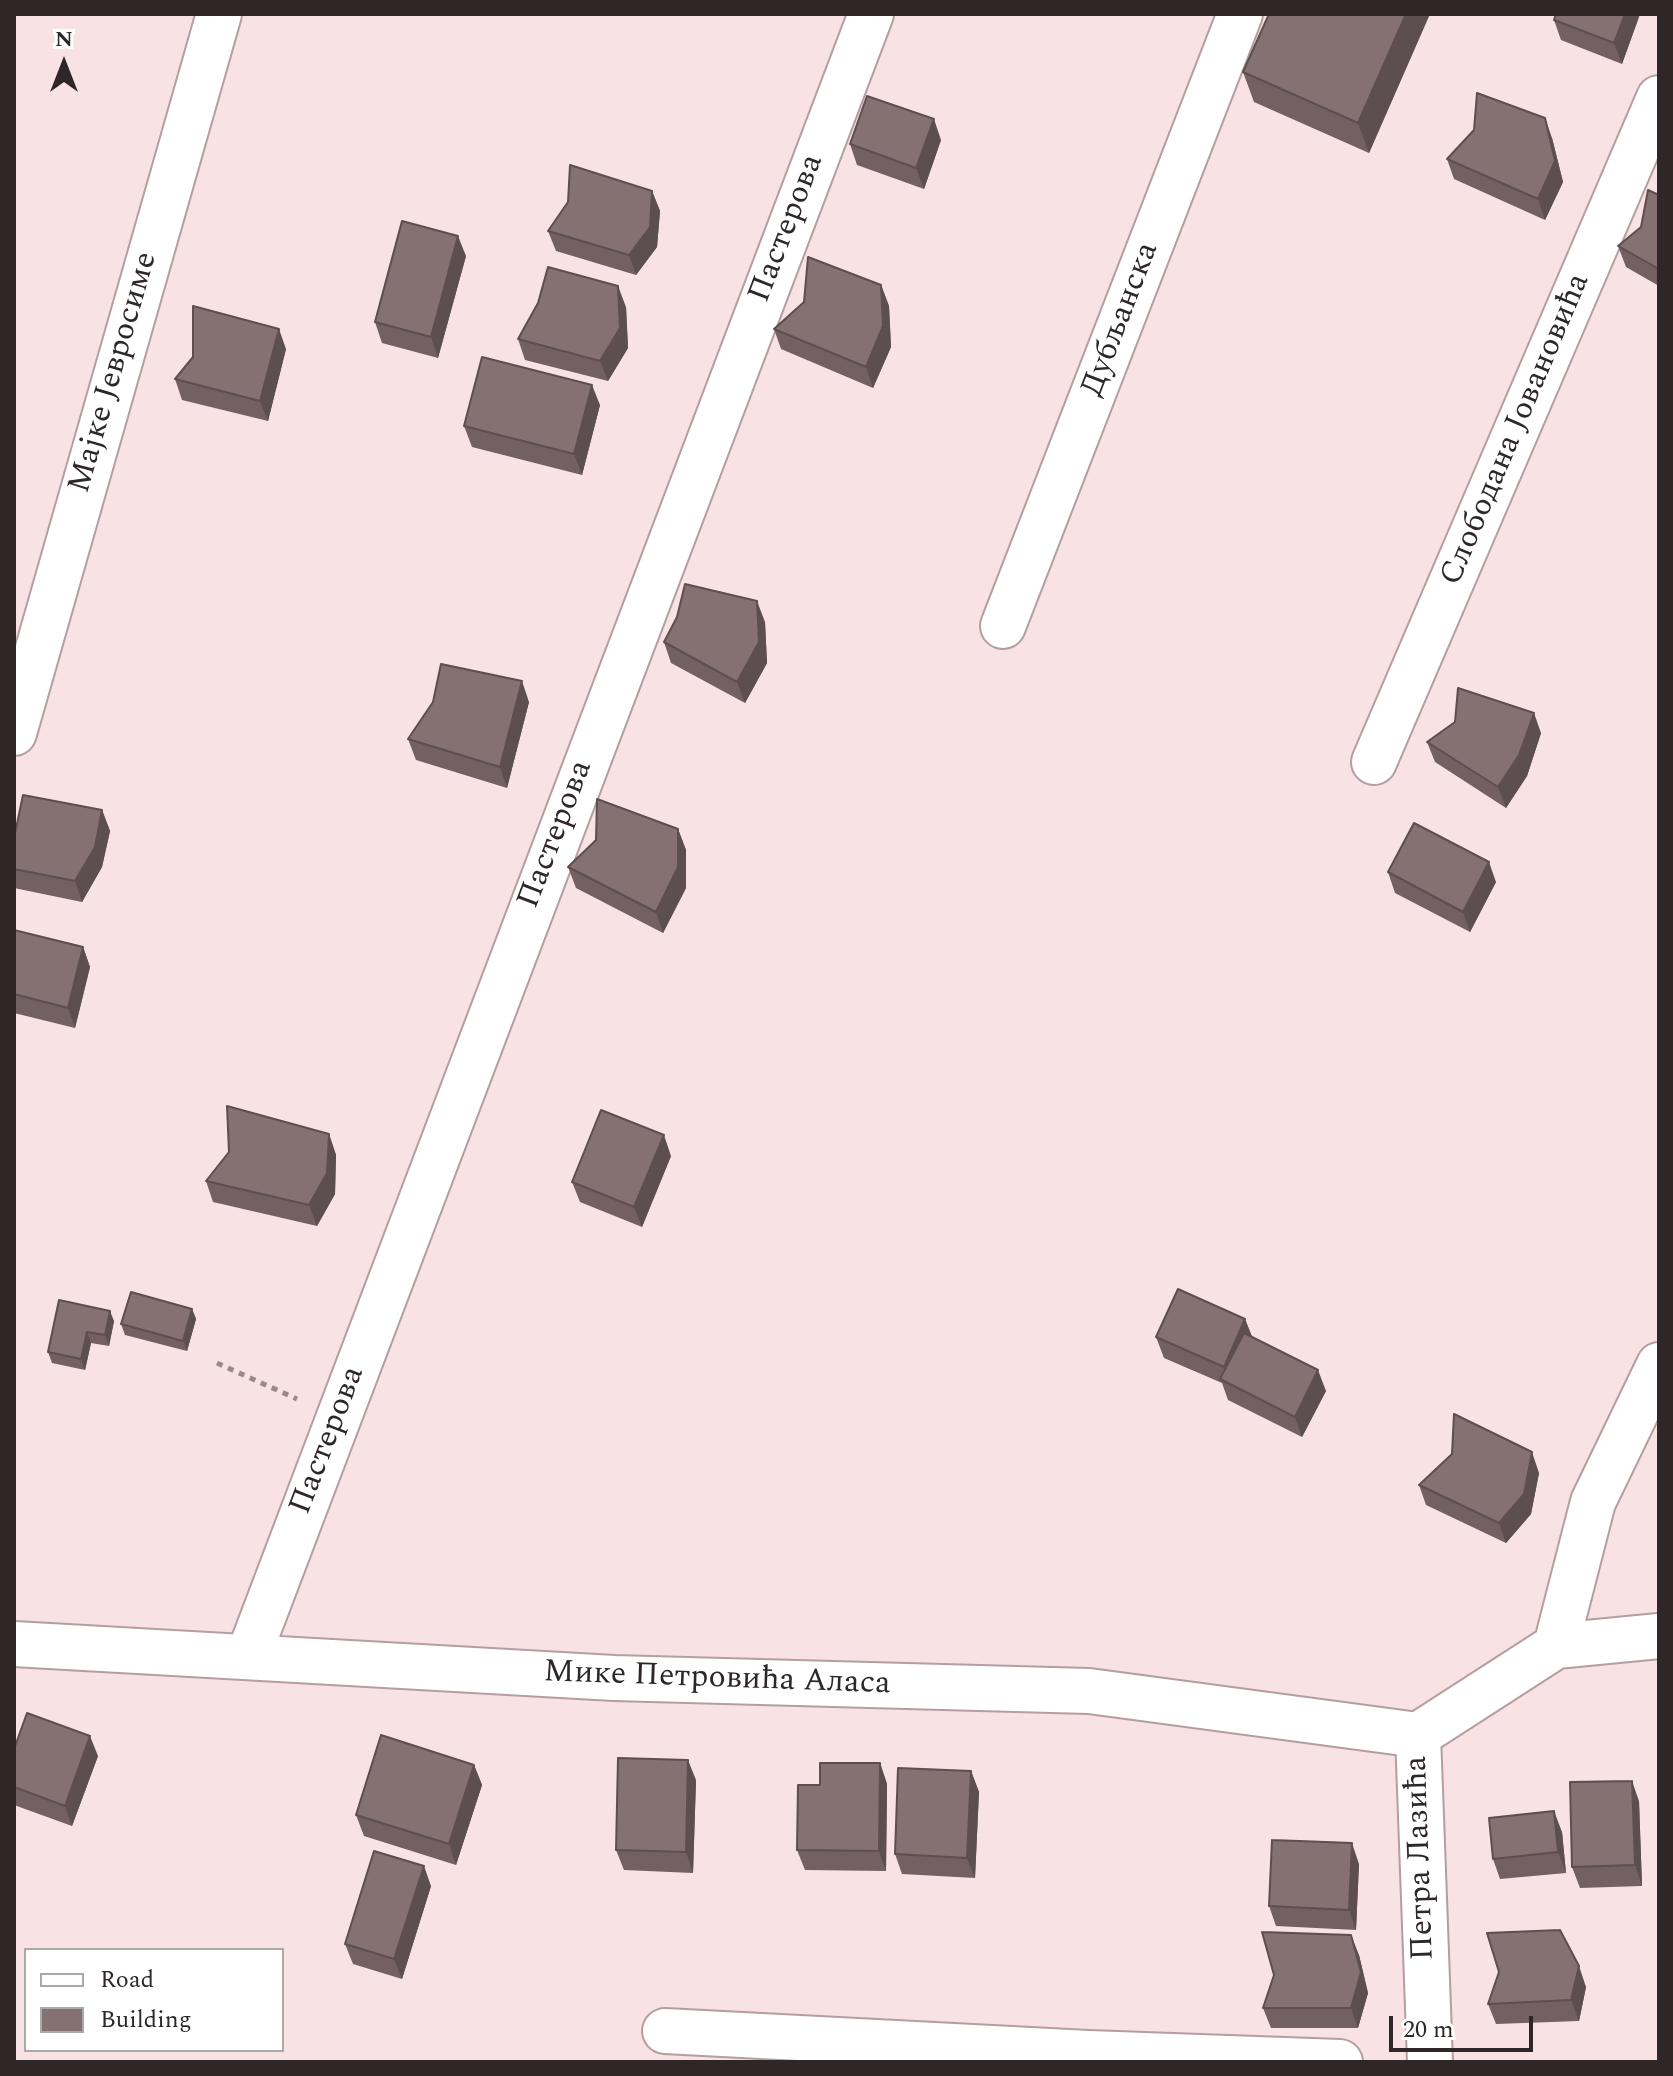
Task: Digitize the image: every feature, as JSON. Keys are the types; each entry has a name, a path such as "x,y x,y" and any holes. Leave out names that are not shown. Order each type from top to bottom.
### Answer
{"street":[{"name":"Мајке Јевросиме","path":"14,733 219,14"},
{"name":"Пастерова","path":"248,1657 871,14"},
{"name":"Дубљанска","path":"1003,626 1240,14"},
{"name":"Слободана Јовановића","path":"1374,762 1659,98"},
{"path":"1659,1365 1593,1502 1556,1646 1659,1636"},
{"name":"Мике Петровића Аласа","path":"14,1644 614,1678 1089,1691 1418,1735"},
{"name":"Петра Лазића","path":"1430,2062 1418,1735 1556,1646"},
{"path":"665,2031 1088,2053 1340,2062"}],"path":[{"path":"217,1363 338,1417"}],"building":[{"path":"1269,14 1406,14 1358,123 1243,72"},
{"path":"1556,14 1625,14 1614,43 1554,20"},
{"path":"1477,93 1545,118 1555,161 1538,199 1447,159 1474,130"},
{"path":"867,96 934,119 916,168 850,144"},
{"path":"570,165 652,191 650,227 629,255 548,231 568,202"},
{"path":"1648,190 1659,195 1659,269 1618,246 1641,227"},
{"path":"402,221 458,236 431,337 375,322"},
{"path":"808,257 881,285 883,326 866,367 774,329 804,302"},
{"path":"548,267 618,286 620,328 600,361 518,339 538,303"},
{"path":"193,306 279,329 260,401 175,379 193,357"},
{"path":"482,357 592,385 574,454 464,426"},
{"path":"685,584 757,601 759,642 737,682 664,642 677,617"},
{"path":"441,664 522,681 500,767 408,739 433,702"},
{"path":"1458,688 1534,713 1519,755 1498,787 1427,742 1455,722"},
{"path":"23,795 102,810 95,847 75,881 14,869 14,838"},
{"path":"597,799 678,829 678,867 656,912 568,867 596,840"},
{"path":"1414,823 1489,862 1463,912 1388,872"},
{"path":"14,930 83,947 68,1008 14,994"},
{"path":"227,1106 329,1134 327,1173 309,1205 206,1181 229,1152"},
{"path":"601,1110 664,1135 634,1207 572,1182"},
{"path":"1178,1289 1245,1319 1224,1367 1156,1337"},
{"path":"131,1292 192,1309 183,1341 121,1324"},
{"path":"59,1300 110,1311 105,1335 87,1332 81,1359 48,1352"},
{"path":"1244,1333 1318,1370 1295,1417 1220,1379"},
{"path":"1454,1414 1532,1452 1524,1494 1499,1523 1419,1485 1452,1454"},
{"path":"27,1713 90,1736 65,1806 14,1787 14,1749"},
{"path":"381,1735 474,1765 449,1844 356,1815"},
{"path":"618,1758 688,1760 686,1852 616,1850"},
{"path":"820,1763 880,1763 879,1851 797,1850 798,1785 820,1785"},
{"path":"898,1768 971,1771 967,1858 895,1854"},
{"path":"1632,1781 1635,1865 1572,1867 1570,1782"},
{"path":"1554,1811 1558,1852 1493,1859 1489,1818"},
{"path":"1272,1840 1352,1843 1349,1910 1269,1906"},
{"path":"374,1851 424,1866 394,1959 345,1944"},
{"path":"1560,1930 1579,1966 1571,2000 1488,2004 1499,1972 1487,1933"},
{"path":"1262,1932 1351,1935 1361,1972 1351,2008 1263,2008 1274,1975"}]}
